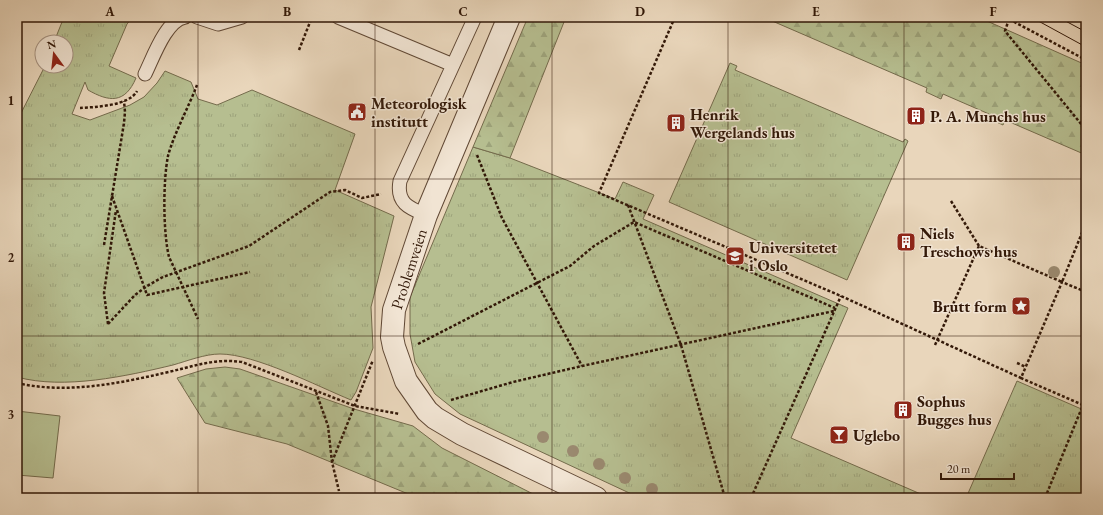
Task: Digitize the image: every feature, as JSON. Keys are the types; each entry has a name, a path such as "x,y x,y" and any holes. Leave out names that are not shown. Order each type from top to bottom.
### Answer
{"street":[{"name":"Problemveien","path":"509,17 426,215 394,310 392,336 394,347 406,381 423,405 435,418 462,434 596,498"}],"lane":[{"path":"145,74 166,31 178,18 184,17"},
{"path":"197,17 218,24 242,17"},
{"path":"338,17 452,66"},
{"path":"426,215 410,208 401,200 398,191 400,181 475,17"}],"path":[{"path":"299,50 312,17"},
{"path":"675,17 598,192 841,296 1084,405"},
{"path":"1005,17 1086,60"},
{"path":"1009,19 1005,30 1086,130"},
{"path":"80,108 102,107 124,101 136,94 145,74"},
{"path":"197,85 168,156 166,174 166,237 169,257 198,319"},
{"path":"104,245 124,123 124,101"},
{"path":"477,154 502,218 582,366"},
{"path":"116,208 104,293 108,324 135,294 144,287 163,277 249,246 330,192 345,190 362,198 398,191"},
{"path":"112,196 147,295 250,272"},
{"path":"952,201 979,246 1085,292 1086,287"},
{"path":"627,204 681,345 725,498"},
{"path":"394,347 412,347 570,266 594,246 634,222"},
{"path":"634,222 834,310"},
{"path":"1021,378 1086,223"},
{"path":"935,345 979,246"},
{"path":"751,498 841,296"},
{"path":"423,405 443,402 512,382 834,310"},
{"path":"332,462 375,357"},
{"path":"17,383 32,386 90,386 119,383 207,362 224,360 242,362 355,406 402,414"},
{"path":"1017,363 1026,367"},
{"path":"316,391 328,426 332,462 338,491"},
{"path":"1045,498 1086,397"}],"green space":[{"path":"64,17 133,17 127,24 109,66 136,78 132,86 127,93 122,96 110,98 103,97 88,90 85,82 72,114 90,120 130,105 144,97 157,83 165,71 191,82 198,99 217,105 252,90 355,134 335,190 394,216 371,307 373,348 356,392 351,400 268,365 234,355 220,354 202,356 173,365 95,380 55,382 35,381 17,377 17,121 41,74 74,74 74,34 57,34"},
{"path":"528,17 566,17 510,158 473,147"},
{"path":"763,17 978,17 1086,65 1086,155 1005,120 1003,125 988,118 989,114 943,94 941,99 926,92 927,88"},
{"path":"730,63 737,66 735,70 903,142 905,139 908,141 847,280 669,202"},
{"path":"473,147 510,158 615,199 623,182 654,195 643,219 848,308 791,438 930,498 640,498 460,414 435,394 415,362 410,334 410,297"},
{"path":"225,367 240,369 354,409 413,426 442,448 541,498 418,498 287,444 205,423 177,378 206,369"},
{"path":"1017,381 1086,411 1086,498 966,498"},
{"path":"17,411 60,416 53,478 17,475"}],"tram line":[{"path":"1031,17 1086,47"},
{"path":"1058,17 1086,32"}],"place":[{"name":"Meteorologisk institutt","path":"357,112"},
{"name":"P. A. Munchs hus","path":"916,116"},
{"name":"Henrik Wergelands hus","path":"676,123"},
{"name":"Niels Treschows hus","path":"906,242"},
{"name":"Universitetet i Oslo","path":"735,256"},
{"name":"Brutt form","path":"1021,306"},
{"name":"Sophus Bugges hus","path":"903,410"},
{"name":"Uglebo","path":"839,435"}]}
